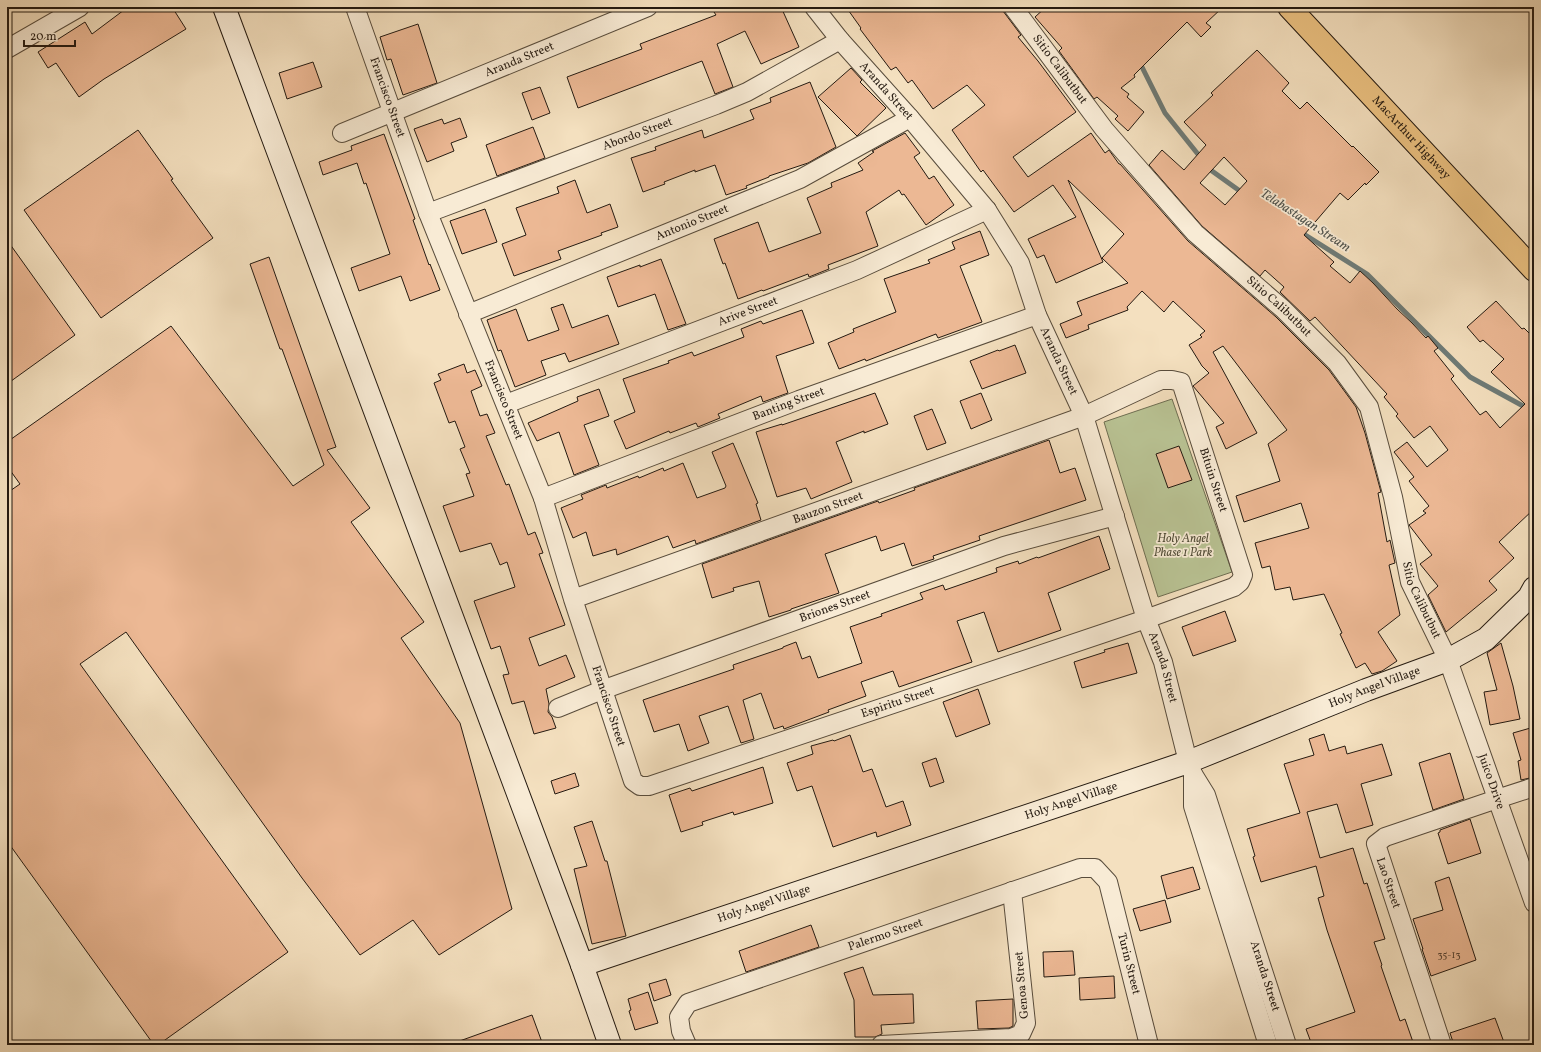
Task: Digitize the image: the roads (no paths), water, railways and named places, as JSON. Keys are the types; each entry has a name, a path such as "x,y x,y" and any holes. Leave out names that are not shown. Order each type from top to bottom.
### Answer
{"highway":[{"name":"MacArthur Highway","path":"1289,7 1534,270"}],"street":[{"path":"7,49 80,7"},
{"path":"224,7 582,965 610,1045"},
{"name":"Francisco Street","path":"355,7 428,213 543,498 573,599 633,781 640,786 649,786"},
{"name":"Aranda Street","path":"342,133 648,7"},
{"name":"Aranda Street","path":"814,7 840,40 910,118 987,210 1020,263 1037,315 1084,416 1146,620 1163,662 1191,768 1193,806 1268,1045"},
{"name":"Sitio Calibutbut","path":"1013,7 1104,129 1195,233 1283,309 1337,363 1369,407 1393,497 1410,582 1448,660"},
{"name":"Abordo Street","path":"428,213 747,92 840,40"},
{"name":"Antonio Street","path":"468,314 800,179 910,118"},
{"name":"Arive Street","path":"506,404 857,270 987,210"},
{"name":"Banting Street","path":"543,498 799,400 1037,315"},
{"name":"Bituin Street","path":"1084,416 1161,380 1181,382 1243,574 1240,582 1234,587 1146,620"},
{"name":"Bauzon Street","path":"573,599 1084,416"},
{"name":"Briones Street","path":"558,708 602,690 1004,546 1115,516"},
{"name":"Holy Angel Village","path":"582,965 1191,768 1366,690 1448,660 1486,639 1529,597 1534,588"},
{"name":"Espiritu Street","path":"649,786 1146,620"},
{"name":"Juico Drive","path":"1448,660 1534,903"},
{"name":"Aranda Street","path":"1191,768 1206,795 1287,1045"},
{"path":"1497,799 1534,787"},
{"name":"Lao Street","path":"1442,1045 1376,844 1385,837 1497,799"},
{"name":"Palermo Street","path":"684,1038 679,1017 688,1003 1080,868 1095,868 1108,882"},
{"name":"Turin Street","path":"1108,882 1148,1045"},
{"name":"Genoa Street","path":"881,1045 1011,1038 1021,1034 1026,1023 1012,891"}],"waterway":[{"name":"Telabastagan Stream","path":"1139,61 1165,113 1201,158"},
{"name":"Telabastagan Stream","path":"1208,166 1212,171 1244,194"},
{"name":"Telabastagan Stream","path":"1299,231 1367,274 1470,377 1534,412"}],"park label":[{"name":"Holy Angel Phase 1 Park","path":"1183,546"}]}
